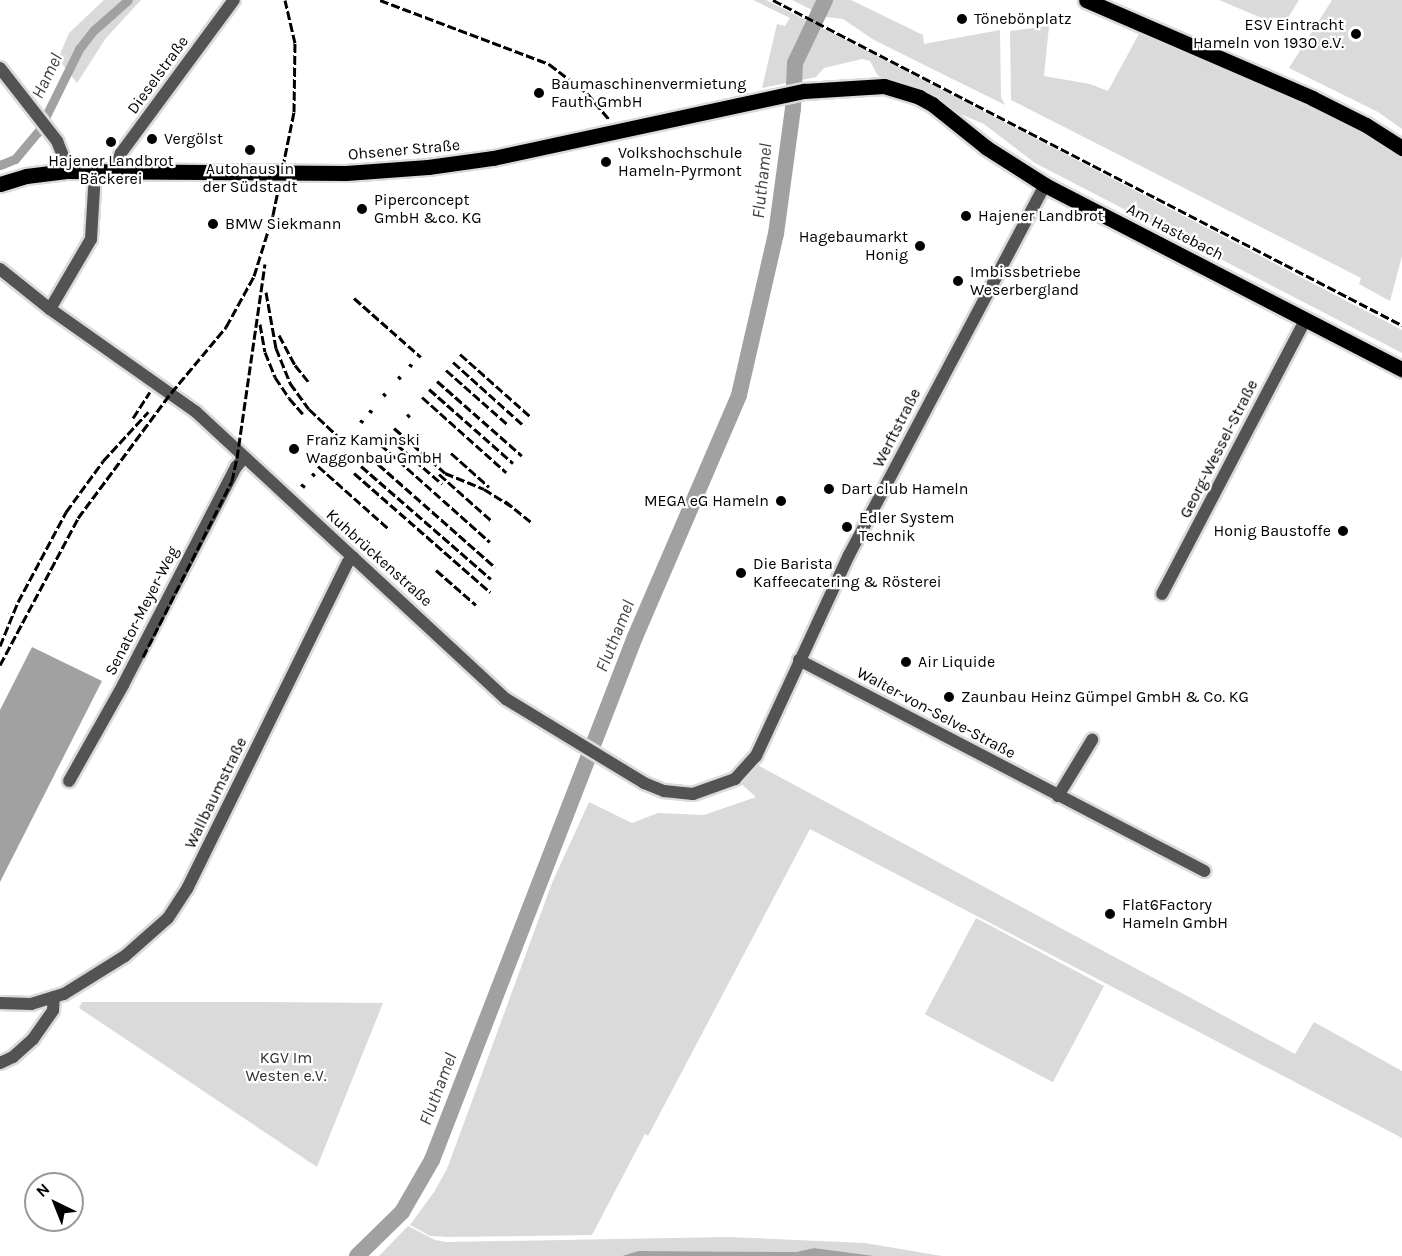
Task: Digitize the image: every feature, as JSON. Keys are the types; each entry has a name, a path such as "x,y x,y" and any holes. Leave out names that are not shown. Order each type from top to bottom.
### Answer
{"main road":[{"path":"1086,0 1275,81 1366,125 1402,148"},
{"name":"Am Hastebach","path":"804,91 873,85 920,97 950,117 987,148 1045,185 1402,369"},
{"name":"Ohsener Straße","path":"0,184 26,176 65,171 346,173 428,167 494,158 804,91"}],"street":[{"name":"Dieselstraße","path":"114,171 121,153 234,0"},
{"path":"0,68 51,132 64,158 65,171"},
{"name":"Werftstraße","path":"756,756 849,555 1045,185"},
{"path":"50,309 91,239 94,188"},
{"name":"Kuhbrückenstraße","path":"0,269 50,309 188,405 506,699 644,783 679,794 693,794 735,779 756,756"},
{"name":"Georg-Wessel-Straße","path":"1162,594 1305,320"},
{"name":"Senator-Meyer-Weg","path":"69,781 123,685 236,467 245,457"},
{"name":"Wallbaumstraße","path":"0,1003 31,1004 54,997 125,956 148,939 178,905 348,562 353,557"},
{"name":"Walter-von-Selve-Straße","path":"799,660 1204,871"},
{"path":"1058,796 1092,740"},
{"path":"0,1063 13,1057 33,1039 53,1010 54,997"}],"green space":[{"path":"104,0 141,0 106,38 77,83 58,59 69,33"},
{"path":"753,0 766,0 874,54 1402,330 1402,353 1035,163 984,124 958,113 926,93 878,76 870,61 862,59 824,68 816,77 762,88 777,24 785,26 790,18"},
{"path":"792,0 851,0 923,35 924,44 1000,30 1001,97 1005,105 874,40 843,19 826,17"},
{"path":"1219,0 1299,0 1284,24 1274,18 1271,22"},
{"name":"ESV Eintracht Hameln von 1930 e.V.","path":"1332,0 1402,0 1402,129 1378,112 1289,68"},
{"path":"1049,26 1044,76 1090,84 1108,91 1140,32 1187,50 1361,133 1366,125 1402,148 1402,256 1390,301 1359,284 1361,278 1011,100 1010,31"},
{"path":"752,762 1295,1054 1314,1022 1402,1071 1402,1138 810,829 648,1136 645,1134 592,1235 447,1237 430,1236 410,1225 434,1192 447,1169 552,883 589,802 632,823 658,813 704,815 756,797 736,779"},
{"path":"976,918 1104,986 1053,1082 925,1014"},
{"name":"KGV Im Westen e.V.","path":"82,1002 383,1003 317,1167 79,1008"},
{"path":"408,1226 435,1240 446,1242 728,1237 865,1243 942,1256 875,1256 814,1248 796,1252 638,1251 622,1256 379,1256"}],"shaded area":[{"path":"32,647 102,681 0,882 0,710"},
{"path":"814,1248 875,1256 622,1256 638,1251 796,1252"}],"waterway":[{"name":"Hamel","path":"0,165 15,159 38,132 79,49 94,30 128,0"},
{"name":"Fluthamel","path":"357,1256 402,1212 432,1160 635,637 739,395 776,234 793,109 795,63 825,0"}],"railway":[{"path":"0,665 78,518 171,393 226,327 254,276 273,215 294,112 295,43 285,0"},
{"path":"380,0 549,64 587,93 609,119"},
{"path":"773,0 1402,325"},
{"path":"143,657 232,481 265,264"},
{"path":"266,292 276,348 290,383 309,409 345,443"},
{"path":"354,298 421,357"},
{"path":"260,324 265,352 275,377 303,414"},
{"path":"279,335 295,365 308,381"},
{"path":"460,354 531,417"},
{"path":"453,362 524,426"},
{"path":"446,370 507,424"},
{"path":"398,376 401,379"},
{"path":"437,381 522,456"},
{"path":"429,389 513,463"},
{"path":"133,418 150,392"},
{"path":"383,393 386,396"},
{"path":"422,397 506,472"},
{"path":"0,646 18,602 66,512 103,461 148,412"},
{"path":"407,414 410,417"},
{"path":"394,428 445,473 484,489 511,506"},
{"path":"387,436 442,484"},
{"path":"380,444 490,542"},
{"path":"451,453 489,487"},
{"path":"369,456 495,567"},
{"path":"325,458 328,461"},
{"path":"318,466 389,529"},
{"path":"361,466 491,579"},
{"path":"312,473 315,476"},
{"path":"354,473 490,592"},
{"path":"439,474 493,522"},
{"path":"301,484 305,487"},
{"path":"505,501 533,524"},
{"path":"436,570 476,605"}],"place":[{"name":"Tönebönplatz","path":"962,19"},
{"name":"ESV Eintracht Hameln von 1930 e.V.","path":"1356,34"},
{"name":"Baumaschinenvermietung Fauth GmbH","path":"539,93"},
{"name":"Vergölst","path":"152,139"},
{"name":"Hajener Landbrot Bäckerei","path":"111,142"},
{"name":"Autohaus in der Südstadt","path":"250,150"},
{"name":"Volkshochschule Hameln-Pyrmont","path":"606,162"},
{"name":"Piperconcept GmbH &co. KG","path":"362,209"},
{"name":"Hajener Landbrot","path":"966,216"},
{"name":"BMW Siekmann","path":"213,224"},
{"name":"Hagebaumarkt Honig","path":"920,246"},
{"name":"Imbissbetriebe Weserbergland","path":"958,281"},
{"name":"Franz Kaminski Waggonbau GmbH","path":"294,449"},
{"name":"Dart club Hameln","path":"829,489"},
{"name":"MEGA eG Hameln","path":"781,501"},
{"name":"Edler System Technik","path":"847,527"},
{"name":"Honig Baustoffe","path":"1343,531"},
{"name":"Die Barista Kaffeecatering & Rösterei","path":"741,573"},
{"name":"Air Liquide","path":"906,662"},
{"name":"Zaunbau Heinz Gümpel GmbH & Co. KG","path":"949,697"},
{"name":"Flat6Factory Hameln GmbH","path":"1110,914"}]}
